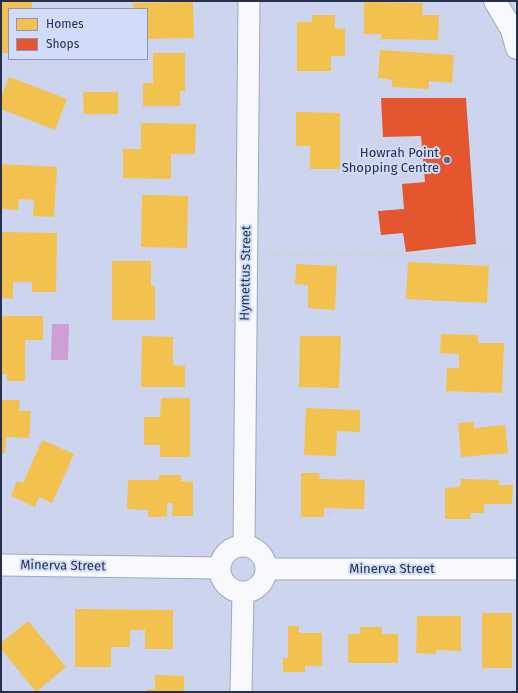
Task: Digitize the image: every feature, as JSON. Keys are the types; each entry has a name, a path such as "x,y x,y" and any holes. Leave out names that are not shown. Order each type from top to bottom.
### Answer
{"street":[{"name":"Hymettus Street","path":"244,546 249,1"},
{"path":"495,1 512,30 517,48"},
{"path":"244,546 255,549 260,553 266,563 262,583 250,591 243,592 236,590 224,582 220,568 225,555 236,547 244,546"},
{"name":"Minerva Street","path":"1,565 220,568"},
{"name":"Minerva Street","path":"266,569 517,569"},
{"path":"241,692 243,592"}],"path":[{"path":"264,254 517,256"}],"shaded area":[{"path":"52,324 69,324 68,360 51,360"}],"building: Homes":[{"path":"1,1 32,1 32,8 8,8 8,53 1,53"},
{"path":"193,2 194,38 148,39 148,8 133,8 133,3"},
{"path":"364,2 423,3 422,15 439,15 438,40 381,39 381,34 364,34"},
{"path":"312,15 335,15 335,28 345,29 345,56 331,56 331,71 297,71 297,22 312,22"},
{"path":"380,50 454,55 452,83 429,81 429,89 392,87 392,80 378,78"},
{"path":"153,53 185,53 185,91 180,91 180,106 143,106 143,83 153,83"},
{"path":"9,77 67,99 55,130 1,109 1,97"},
{"path":"83,92 118,92 118,114 84,114"},
{"path":"296,112 340,113 340,169 310,169 310,146 296,146"},
{"path":"141,123 196,124 195,154 171,154 171,179 123,178 123,149 141,149"},
{"path":"1,164 57,167 54,217 33,216 34,200 19,199 18,210 1,209"},
{"path":"142,195 188,196 187,248 141,247"},
{"path":"1,232 57,233 56,292 32,292 32,282 13,282 13,299 1,298"},
{"path":"112,261 151,261 151,286 155,286 155,320 112,320"},
{"path":"408,262 489,266 487,303 406,299"},
{"path":"296,264 337,266 335,310 308,308 308,285 295,284"},
{"path":"1,316 43,316 43,340 25,340 25,381 7,381 7,374 1,374"},
{"path":"441,334 478,335 478,343 504,343 502,393 446,391 447,368 459,368 459,354 440,353"},
{"path":"142,336 173,337 173,365 185,366 185,387 141,387"},
{"path":"300,336 341,336 339,388 299,387"},
{"path":"161,398 190,398 190,457 160,457 160,445 144,445 144,417 160,417"},
{"path":"1,400 20,400 19,411 31,411 29,438 6,437 5,453 1,453"},
{"path":"306,408 360,410 360,432 337,431 336,456 304,455"},
{"path":"474,422 474,428 505,425 508,453 461,457 458,423"},
{"path":"42,440 74,454 52,503 39,497 35,507 11,496 17,481 23,483"},
{"path":"301,473 319,473 320,479 365,480 364,509 324,508 324,517 301,517"},
{"path":"159,475 181,475 181,481 193,482 193,516 172,516 173,503 167,503 167,517 148,517 148,510 127,509 128,480 159,480"},
{"path":"461,479 499,480 499,485 513,485 512,504 484,504 484,513 471,513 470,519 445,519 445,488 460,487"},
{"path":"75,609 173,610 173,649 145,649 145,630 130,630 130,647 111,647 111,667 75,667"},
{"path":"482,613 512,613 512,668 482,668"},
{"path":"417,616 461,616 461,651 436,650 436,654 416,653"},
{"path":"28,621 66,667 36,692 1,649 1,643"},
{"path":"288,626 299,626 299,633 322,633 322,666 305,666 305,672 283,672 283,658 288,658"},
{"path":"360,627 382,627 382,634 398,634 398,663 348,663 348,634 360,634"},
{"path":"155,675 184,676 184,692 147,692 147,689 155,689"}],"building: Shops":[{"name":"Howrah Point Shopping Centre","path":"381,98 466,98 476,244 406,252 403,233 381,235 378,211 404,209 402,184 425,182 421,136 383,137"}],"place":[{"name":"Howrah Point Shopping Centre","path":"447,160"}]}
